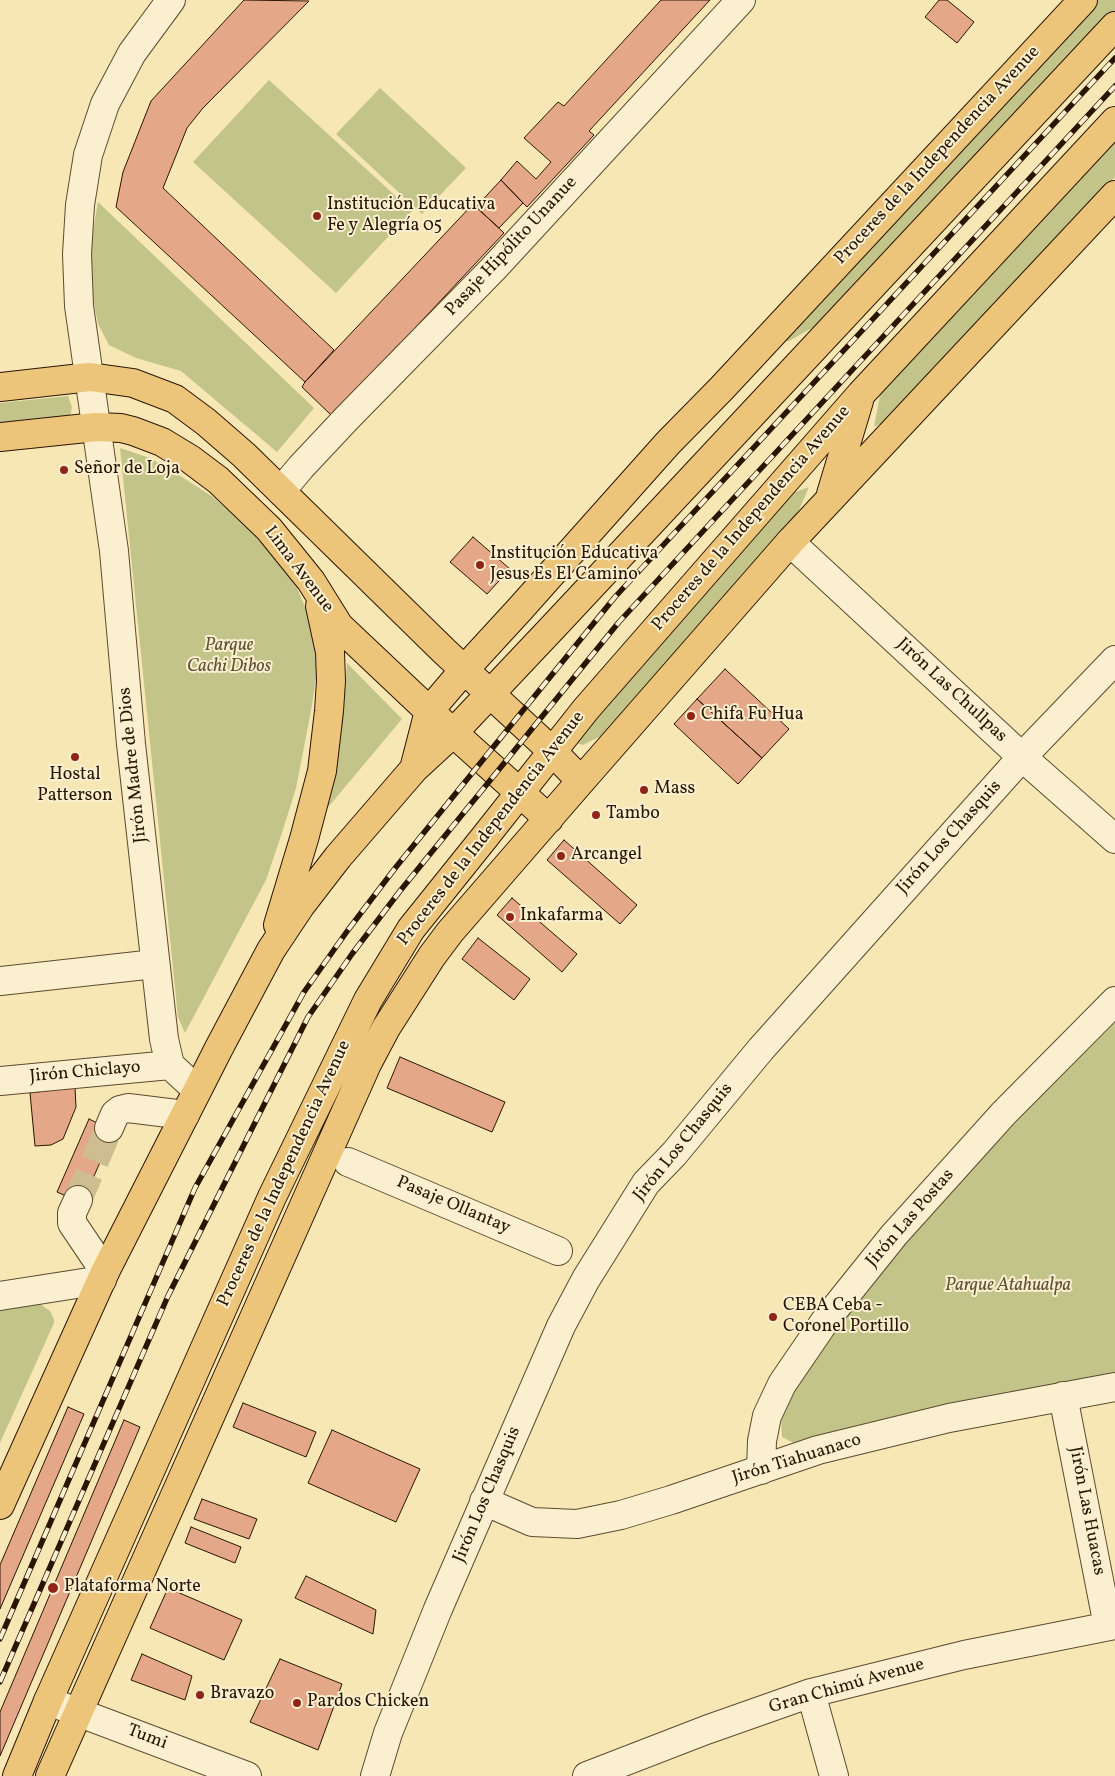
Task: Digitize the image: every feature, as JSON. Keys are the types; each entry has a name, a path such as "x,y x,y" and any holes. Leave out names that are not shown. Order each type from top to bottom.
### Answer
{"main road":[{"name":"Proceres de la Independencia Avenue","path":"414,769 429,712 464,670 668,443 722,388 1083,0"},
{"name":"Proceres de la Independencia Avenue","path":"0,1505 104,1276 197,1090 271,950 301,904 414,769 453,733 490,694 1115,26"},
{"name":"Proceres de la Independencia Avenue","path":"17,1776 48,1701 272,1197 368,1000 411,929 586,708 861,394 1115,121"},
{"name":"Proceres de la Independencia Avenue","path":"50,1776 367,1064 386,1028 432,956 450,932 790,542 1115,195"},
{"path":"722,388 801,360"},
{"name":"Lima Avenue","path":"0,387 90,377 133,383 175,400 206,422 244,455 490,694"},
{"path":"830,500 861,394"},
{"name":"Lima Avenue","path":"0,437 96,427 121,428 162,442 190,459 218,480 269,529 289,552 339,626 429,712 549,819"},
{"path":"271,950 322,771 330,712 330,652 316,590"},
{"path":"490,694 552,751 581,781"}],"street":[{"name":"Jirón Madre de Dios","path":"170,1065 164,1039 131,744 114,550 79,306 77,254 80,205 88,155 105,104 132,53 171,0"},
{"name":"Pasaje Hipólito Unanue","path":"281,491 348,417 493,269 741,0"},
{"name":"Jirón Las Chullpas","path":"790,542 1022,757 1115,839"},
{"name":"Jirón Los Chasquis","path":"375,1776 388,1733 438,1609 561,1326 586,1279 646,1184 674,1154 762,1049 1022,757 1115,660"},
{"path":"0,982 156,964"},
{"name":"Jirón Las Postas","path":"762,1470 762,1441 767,1416 782,1384 825,1321 894,1235 998,1120 1115,1001"},
{"path":"170,1065 197,1090"},
{"name":"Jirón Chiclayo","path":"0,1081 170,1065"},
{"path":"109,1128 115,1114 120,1110 128,1108 185,1115"},
{"name":"Pasaje Ollantay","path":"348,1162 558,1251"},
{"path":"0,1296 104,1276 72,1224 72,1213 78,1200"},
{"name":"Jirón Tiahuanaco","path":"484,1501 532,1522 577,1524 620,1515 837,1445 949,1418 1115,1387"},
{"name":"Jirón Las Huacas","path":"1063,1396 1112,1625"},
{"name":"Gran Chimú Avenue","path":"587,1776 706,1730 811,1694 964,1655 1112,1625"},
{"path":"811,1694 834,1776"},
{"name":"Tumi","path":"48,1701 247,1776"}],"green space":[{"path":"1086,0 1115,0 1115,11 832,317 789,341 776,341"},
{"path":"269,80 412,211 336,293 193,162"},
{"path":"380,88 466,168 422,214 336,134"},
{"path":"1115,140 1115,177 904,403 887,420 874,427 881,390"},
{"path":"98,202 314,408 277,452 181,371 136,358 109,345 98,324 90,284 91,242"},
{"path":"68,396 72,407 70,416 0,423 0,403"},
{"name":"Parque Cachi Dibos","path":"120,448 150,458 213,497 274,555 297,588 311,621 315,644 317,672 311,711 296,788 282,833 266,880 185,1033 178,1017"},
{"path":"809,487 796,517 605,734 583,745 577,743 574,740 790,494"},
{"path":"347,663 402,719 320,817 334,772 344,705"},
{"name":"Parque Atahualpa","path":"1115,1016 1115,1375 800,1446 782,1437 781,1414 796,1385 871,1278"},
{"path":"39,1303 50,1311 54,1323 0,1443 0,1306"}],"building":[{"path":"244,0 309,1 203,108 187,128 163,188 334,350 305,382 116,207 123,172 151,101"},
{"path":"661,0 710,0 589,131 594,135 527,207 501,180 517,161 536,179 551,162 524,138 558,102 564,106"},
{"path":"939,0 947,0 974,22 957,43 925,17"},
{"path":"501,180 523,203 499,228 476,207"},
{"path":"473,204 504,233 331,415 302,387 305,382"},
{"name":"Institución Educativa Jesus Es El Camino","path":"473,537 510,569 487,594 450,562"},
{"path":"725,669 789,729 762,758 697,699"},
{"path":"697,699 762,758 738,784 674,724"},
{"path":"564,840 637,905 620,924 547,860"},
{"path":"512,898 577,954 562,972 497,915"},
{"path":"478,938 530,979 514,1000 462,959"},
{"path":"400,1057 505,1102 492,1132 387,1088"},
{"path":"75,1087 76,1107 63,1139 51,1145 35,1146 30,1093"},
{"path":"89,1119 114,1131 82,1203 57,1192"},
{"path":"243,1403 316,1432 306,1457 233,1427"},
{"path":"68,1407 84,1414 0,1609 0,1565"},
{"path":"124,1420 140,1427 0,1756 0,1712"},
{"path":"332,1430 420,1469 396,1522 308,1483"},
{"path":"202,1499 257,1519 249,1539 194,1519"},
{"path":"191,1527 241,1547 235,1563 185,1543"},
{"path":"306,1576 376,1610 373,1634 295,1598"},
{"path":"168,1588 242,1620 224,1660 150,1628"},
{"path":"142,1654 192,1676 185,1700 131,1680"},
{"name":"Pardos Chicken","path":"280,1659 342,1684 318,1750 250,1722"}],"tunnel":[{"path":"78,1200 109,1128"}],"railway":[{"path":"0,1639 195,1188 304,992 396,867 615,597 1115,58"},
{"path":"0,1682 168,1296 308,1017 352,954 400,891 619,622 1115,86"}],"place":[{"name":"Institución Educativa Fe y Alegría 05","path":"317,216"},
{"name":"Señor de Loja","path":"64,470"},
{"name":"Institución Educativa Jesus Es El Camino","path":"480,565"},
{"name":"Chifa Fu Hua","path":"691,716"},
{"name":"Hostal Patterson","path":"75,757"},
{"name":"Mass","path":"644,790"},
{"name":"Tambo","path":"596,815"},
{"name":"Arcangel","path":"561,856"},
{"name":"Inkafarma","path":"510,917"},
{"name":"CEBA Ceba - Coronel Portillo","path":"773,1317"},
{"name":"Plataforma Norte","path":"53,1588"},
{"name":"Bravazo","path":"200,1695"},
{"name":"Pardos Chicken","path":"297,1703"}]}
